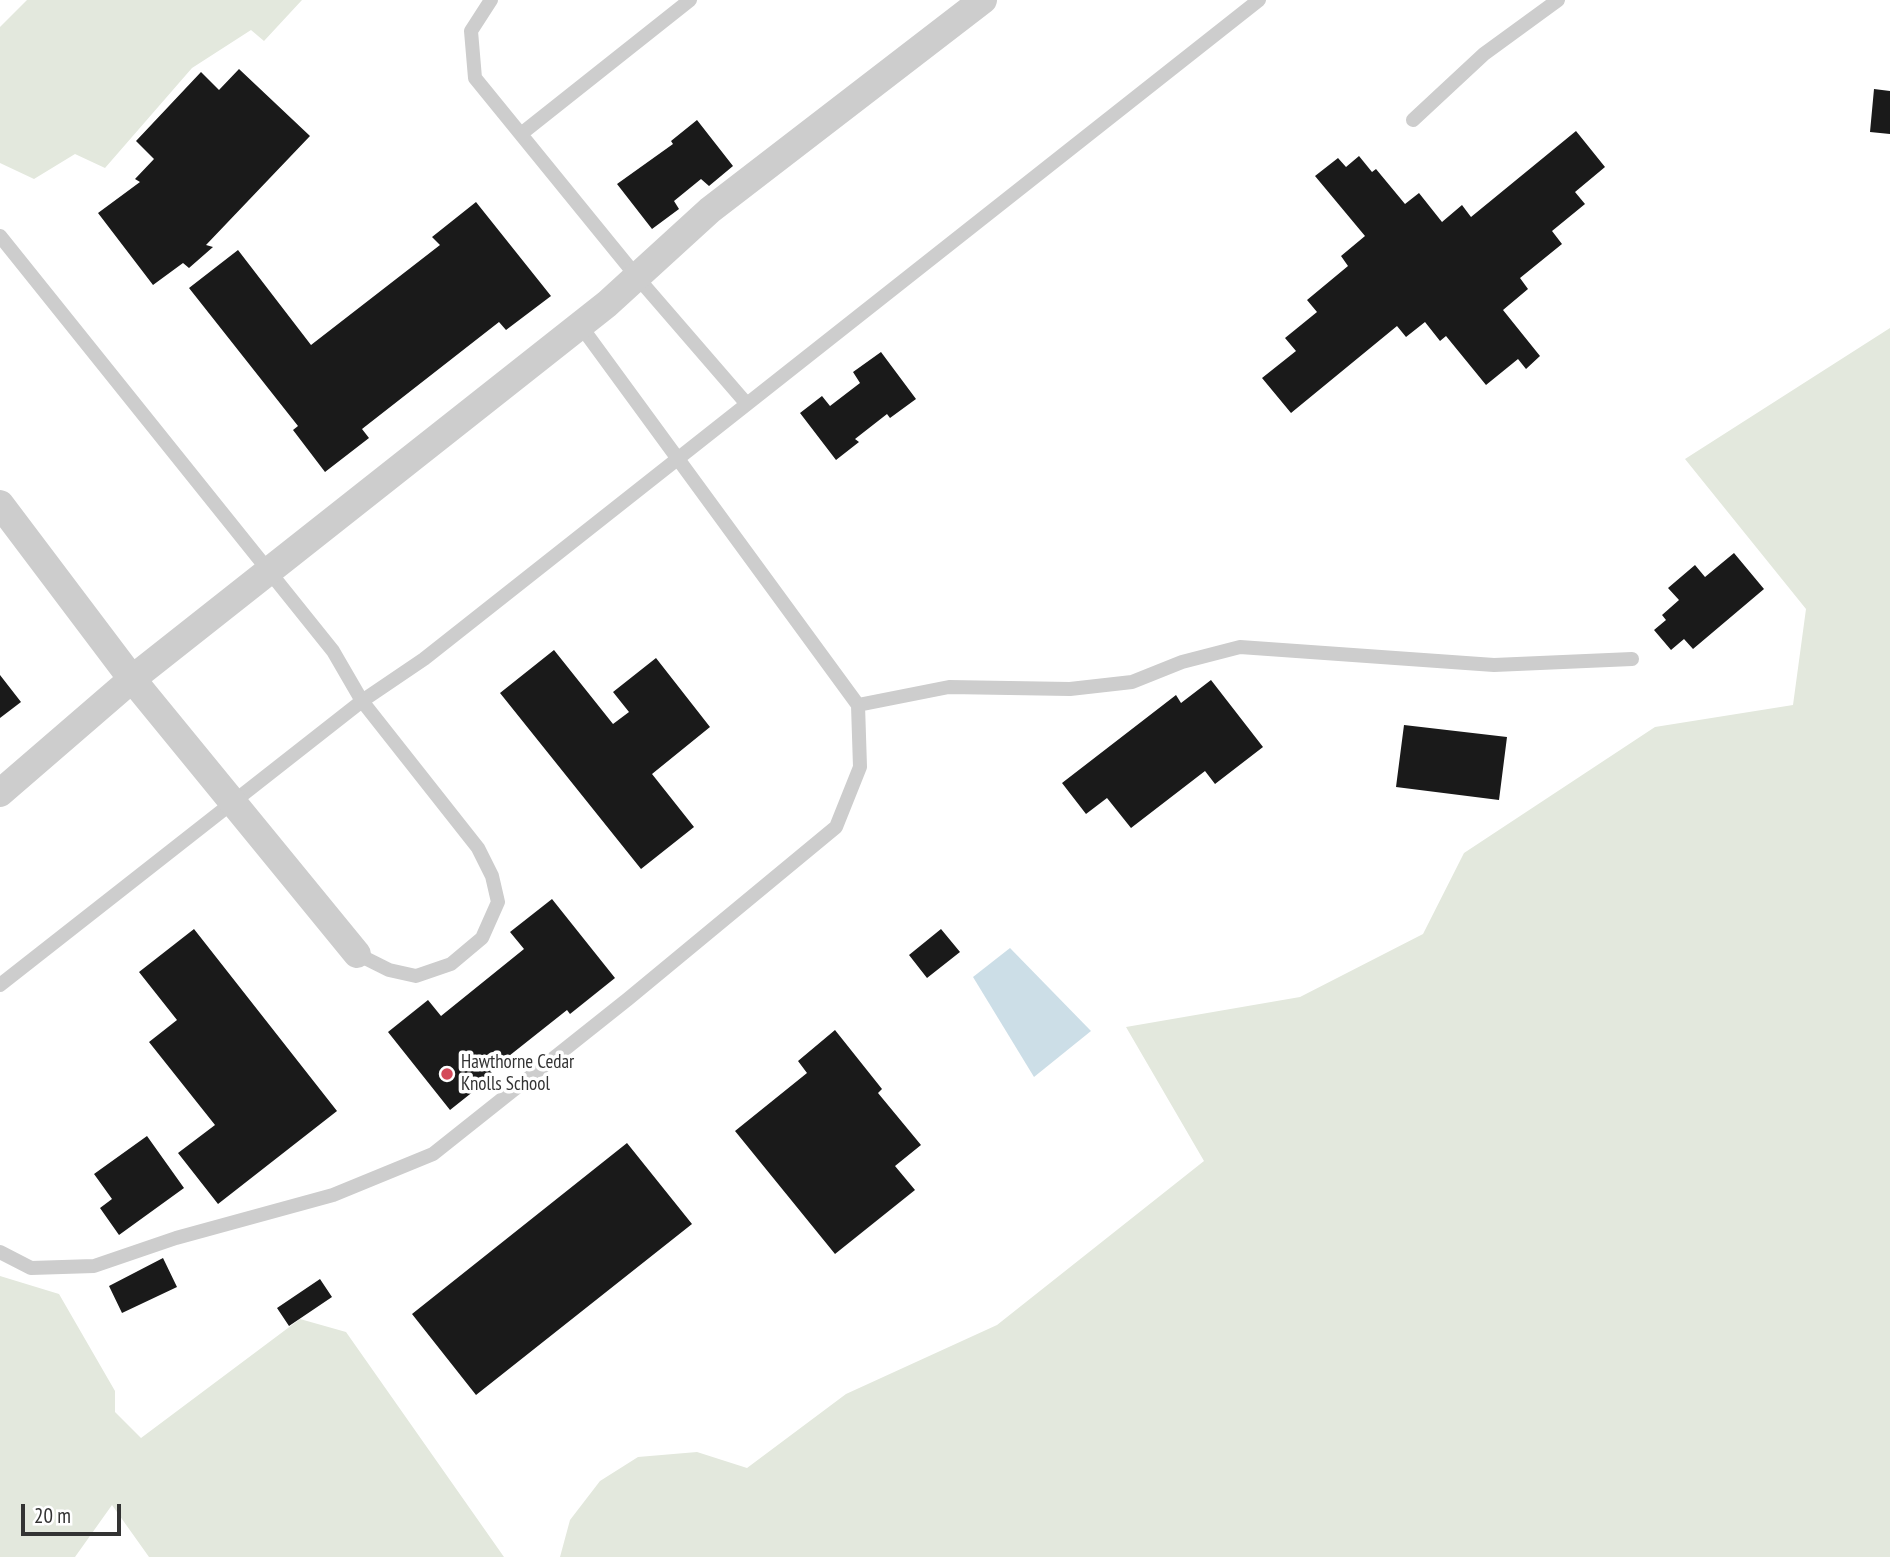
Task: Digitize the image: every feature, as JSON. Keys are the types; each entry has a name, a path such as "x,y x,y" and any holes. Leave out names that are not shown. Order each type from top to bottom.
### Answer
{"street":[{"path":"0,793 132,679 580,325 710,210 983,0"},
{"path":"0,504 132,679 357,954"}],"lane":[{"path":"491,0 471,31 475,78 637,277 746,403"},
{"path":"521,134 690,0"},
{"path":"0,985 362,701 424,659 676,457 1259,0"},
{"path":"1413,120 1484,54 1559,0"},
{"path":"0,236 333,651 362,701 478,848 492,876 498,902 482,938 451,964 416,976 389,970 357,954"},
{"path":"0,1252 32,1268 94,1266 176,1238 333,1195 433,1154 628,999 836,827 860,767 858,705 580,325"},
{"path":"858,705 949,687 1070,689 1132,682 1182,662 1240,647 1494,664 1632,659"}],"shaded area":[{"path":"27,0 302,0 264,41 251,30 192,68 105,168 75,154 34,179 0,163 0,27"},
{"path":"1890,328 1890,1557 560,1557 570,1520 600,1481 638,1457 697,1452 747,1468 846,1394 997,1325 1204,1161 1126,1027 1300,997 1423,934 1464,853 1655,727 1793,705 1806,609 1685,459"},
{"path":"1010,948 1091,1031 1034,1077 973,977"},
{"path":"0,1276 59,1294 115,1391 115,1412 141,1438 300,1319 346,1332 504,1557 149,1557 112,1505 75,1557 0,1557"}],"building":[{"path":"239,69 310,136 206,245 213,247 189,268 183,263 153,285 98,213 140,182 135,179 154,159 136,141 201,72 219,90"},
{"path":"1874,89 1890,91 1890,134 1870,132"},
{"path":"697,120 733,166 709,186 701,179 674,201 679,209 652,229 617,184 673,144 671,141"},
{"path":"1576,131 1605,167 1575,192 1585,204 1552,231 1562,244 1520,278 1528,289 1503,310 1540,356 1526,369 1518,359 1486,385 1446,336 1440,341 1425,322 1406,337 1397,326 1291,413 1262,378 1296,351 1285,338 1317,312 1307,300 1348,266 1341,256 1365,236 1315,176 1338,158 1346,167 1359,156 1372,172 1376,169 1405,204 1419,193 1442,222 1462,205 1471,217"},
{"path":"476,202 551,296 506,330 499,322 362,429 369,438 325,472 293,430 298,426 189,288 238,250 311,345 440,245 432,237"},
{"path":"881,352 916,399 890,418 887,414 855,439 859,442 836,460 800,413 822,396 830,406 860,383 853,372"},
{"path":"1734,553 1764,589 1693,649 1684,639 1671,650 1654,630 1666,620 1662,615 1679,600 1668,588 1695,565 1705,577"},
{"path":"554,650 613,724 629,712 613,692 656,658 710,727 652,774 694,827 641,869 500,693"},
{"path":"0,675 21,702 0,718"},
{"path":"1211,680 1263,747 1215,784 1205,771 1131,828 1107,798 1086,814 1062,783 1176,695 1181,703"},
{"path":"1404,725 1507,737 1499,800 1396,787"},
{"path":"552,899 615,978 570,1014 567,1010 490,1071 494,1075 450,1110 388,1032 428,1000 441,1016 524,949 510,932"},
{"path":"194,929 337,1111 218,1204 178,1153 215,1125 149,1042 177,1020 139,972"},
{"path":"941,929 960,952 927,978 909,955"},
{"path":"835,1030 882,1089 878,1093 921,1145 895,1166 915,1190 835,1254 735,1131 807,1073 798,1061"},
{"path":"147,1136 184,1188 119,1235 100,1208 112,1199 94,1174"},
{"path":"627,1143 692,1224 476,1395 412,1314"},
{"path":"163,1258 177,1287 122,1313 109,1286"},
{"path":"320,1279 332,1297 289,1326 277,1308"}],"place":[{"name":"Hawthorne Cedar Knolls School","path":"447,1074"}]}
